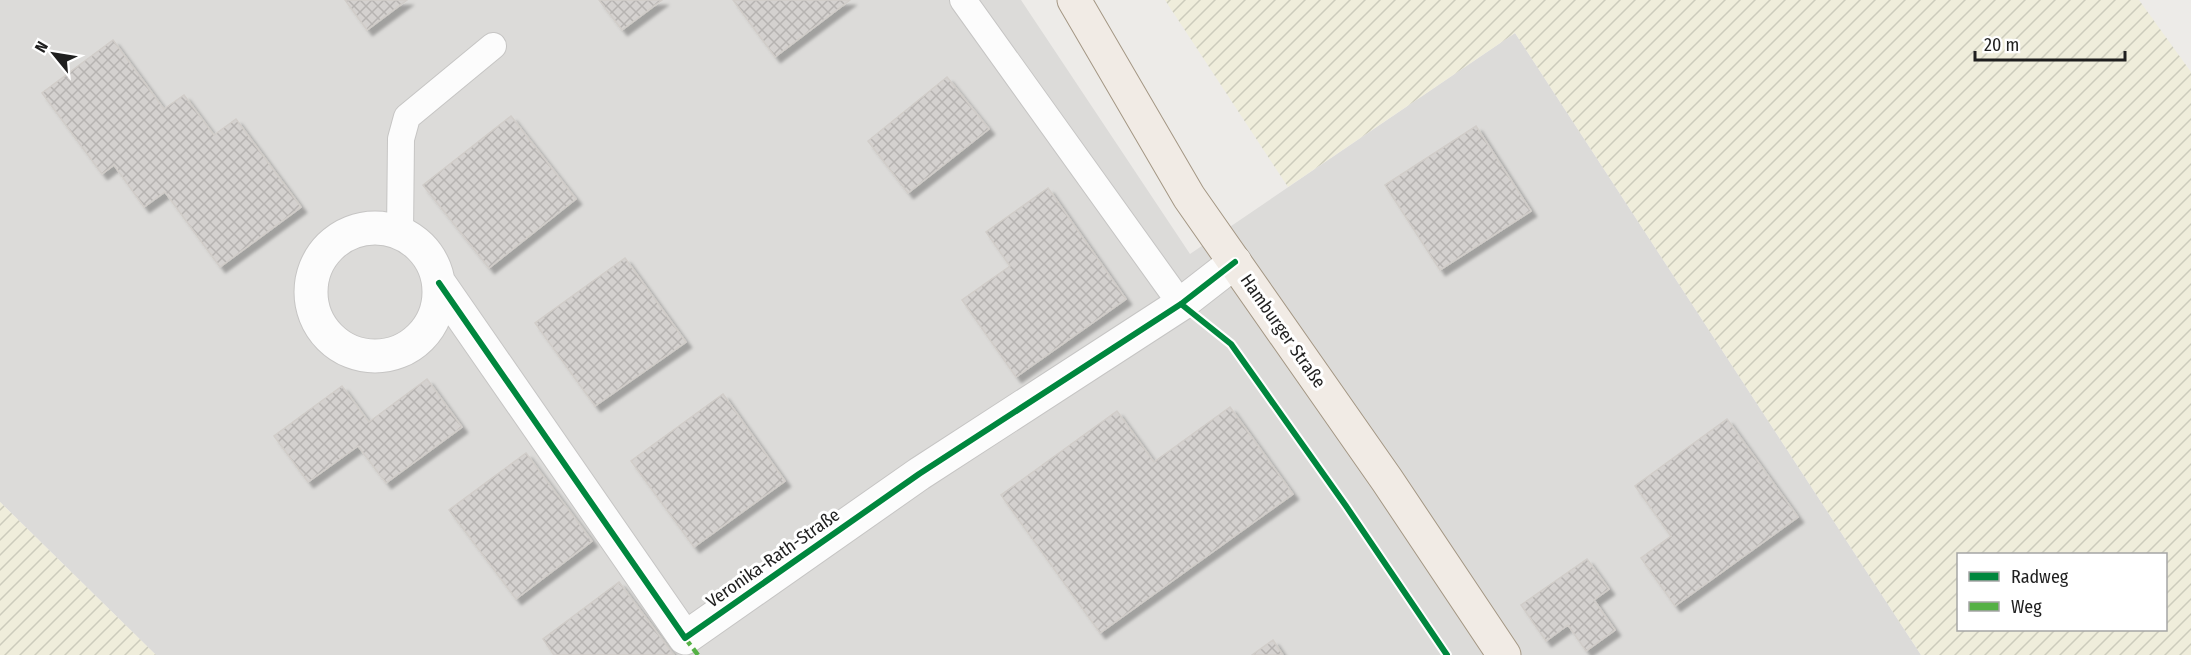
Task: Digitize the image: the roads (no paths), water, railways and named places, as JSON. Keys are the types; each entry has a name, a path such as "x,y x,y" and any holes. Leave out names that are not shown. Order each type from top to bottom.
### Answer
{"main road":[{"name":"Hamburger Straße","path":"1074,0 1184,187 1387,480 1504,655"}],"street":[{"name":"Veronika-Rath-Straße","path":"439,283 438,304 431,324 418,340 400,351 379,356 358,354 339,345 324,330 314,312 311,291 314,270 325,252 340,238 360,229 380,227 400,233 419,244 432,262 439,283 692,646 919,474 1180,304 1235,262"}],"lane":[{"path":"963,0 1180,304"},
{"path":"400,233 401,139 407,117 493,46"}]}
